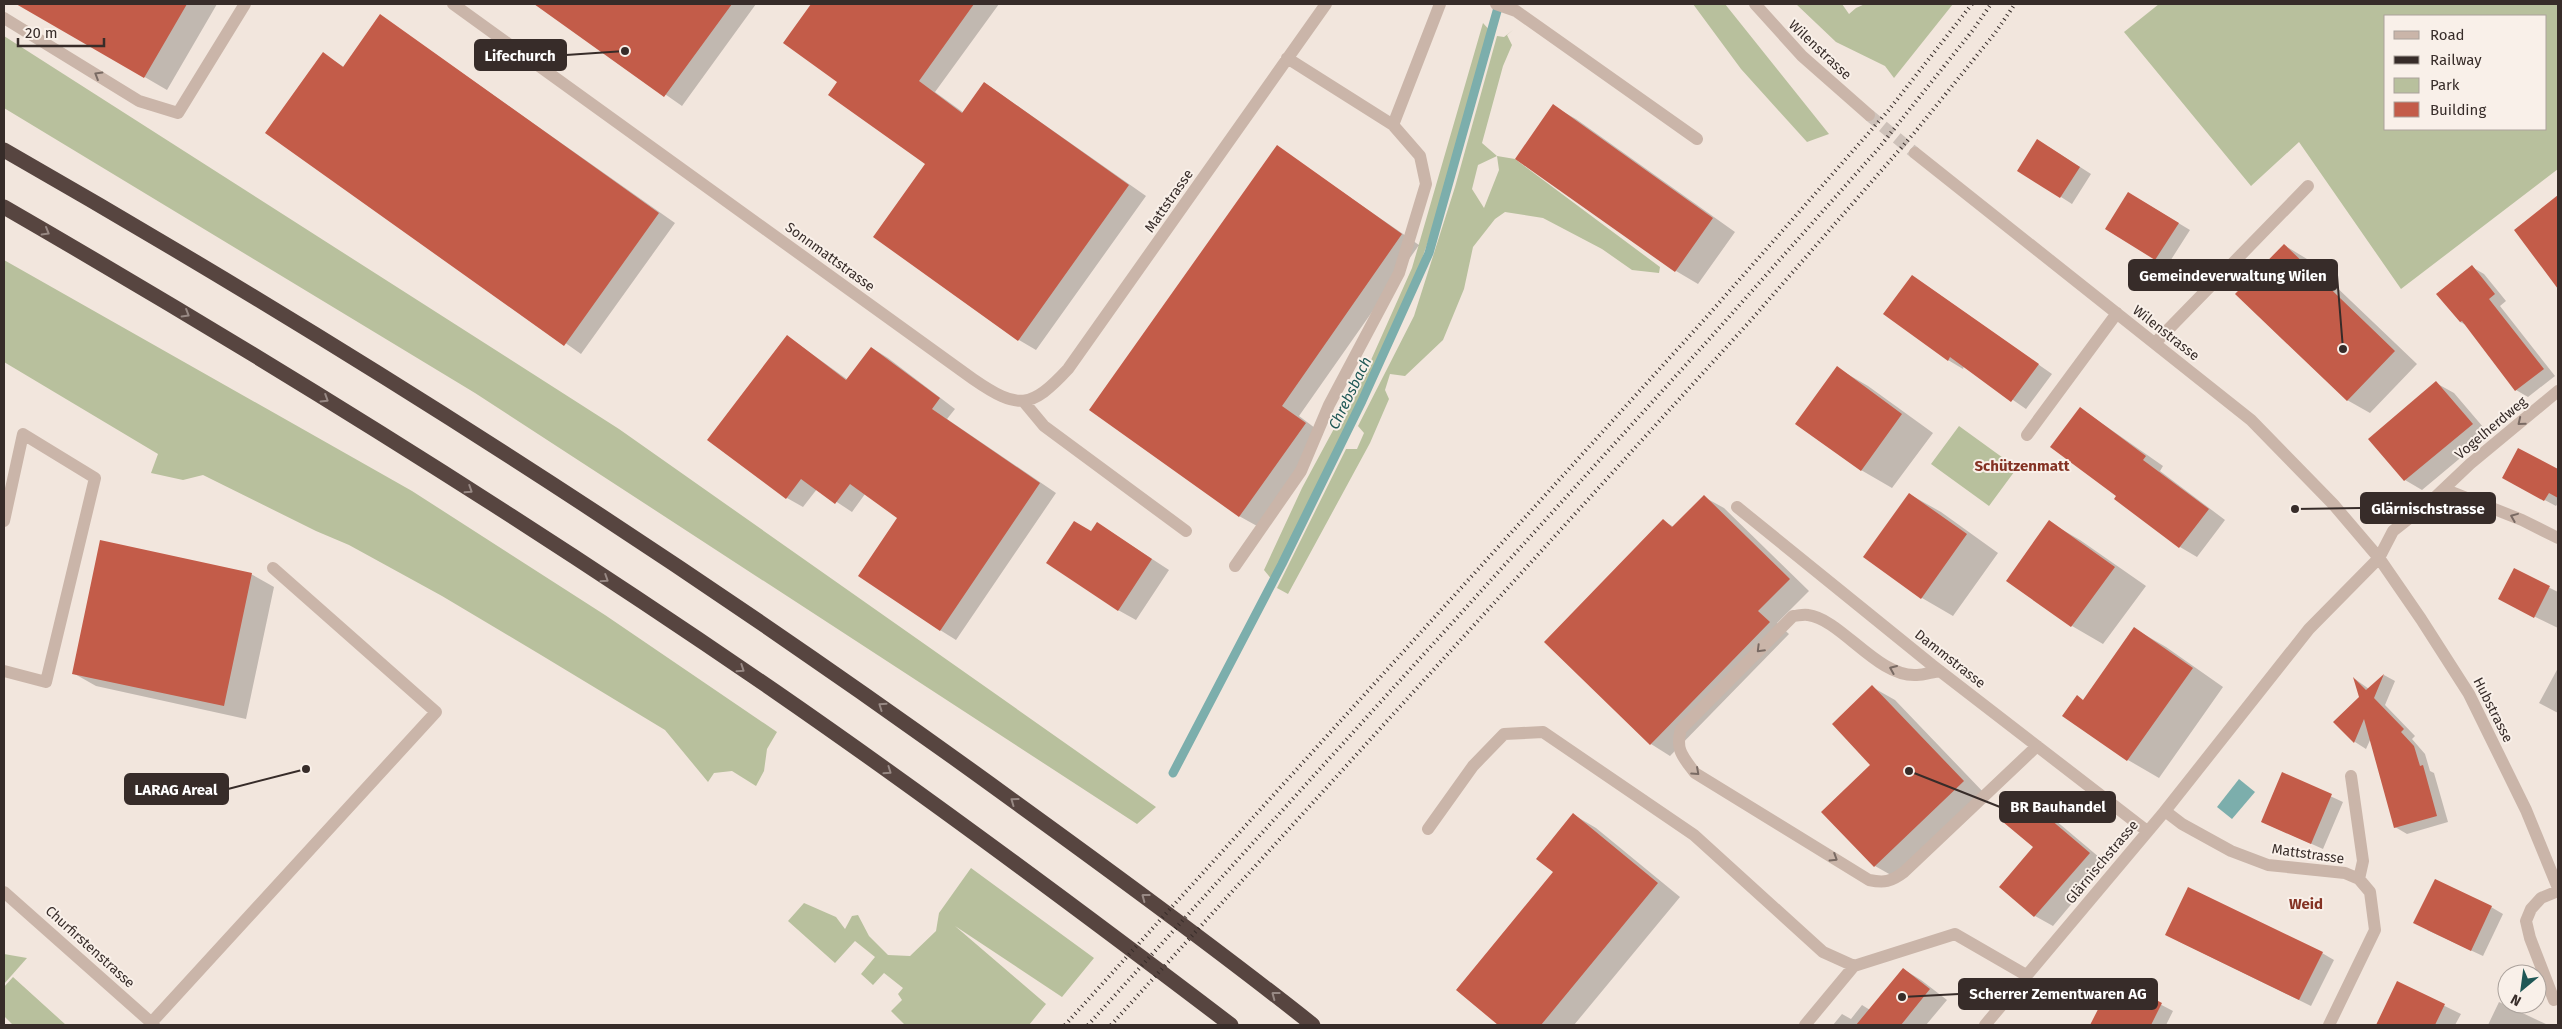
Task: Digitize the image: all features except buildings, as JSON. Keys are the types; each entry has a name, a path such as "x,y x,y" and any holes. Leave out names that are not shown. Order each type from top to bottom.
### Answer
{"highway":[{"path":"4,150 341,349 726,598 1028,810 1132,886 1313,1025"},
{"path":"4,207 304,386 626,592 774,691 939,807 1231,1025"}],"street":[{"path":"4,18 139,101 178,113 245,4"},
{"name":"Sonnmattstrasse","path":"453,4 973,379 995,394 1010,400 1024,402"},
{"name":"Mattstrasse","path":"1024,402 1037,398 1050,389 1068,369 1326,4"},
{"path":"1393,125 1440,4"},
{"path":"1496,4 1516,11 1697,139"},
{"name":"Wilenstrasse","path":"1755,4 1802,56 1869,115"},
{"path":"1235,566 1301,470 1329,405 1399,272 1426,184 1420,156 1393,125 1287,58"},
{"name":"Wilenstrasse","path":"1915,153 2155,342 2250,420 2333,504 2379,558"},
{"path":"2155,342 2308,186"},
{"path":"2027,434 2116,313"},
{"name":"Vogelherdweg","path":"2379,558 2393,531 2444,489 2470,464 2558,392"},
{"path":"1024,402 1044,426 1186,531"},
{"path":"4,521 23,434 95,478 46,682 4,671"},
{"path":"2444,489 2522,520 2558,538"},
{"name":"Dammstrasse","path":"1737,507 1940,671 2147,831"},
{"name":"Glärnischstrasse","path":"1985,1025 2165,811 2310,630 2379,558"},
{"name":"Hubstrasse","path":"2379,558 2422,619 2469,694 2526,810 2558,890"},
{"path":"153,1024 436,712 273,568"},
{"path":"1940,671 1916,676 1902,673 1884,665 1820,619 1808,614 1793,616 1681,728 1678,742 1682,757 1695,773 1869,880 1883,883 1894,880 1904,872 2037,746"},
{"path":"1428,829 1473,766 1504,734 1544,732 1694,835 1823,952 1854,966"},
{"path":"2350,776 2363,861 2359,879"},
{"name":"Mattstrasse","path":"2165,811 2182,824 2231,852 2268,865 2345,873 2359,879 2370,892 2375,930 2329,1025"},
{"path":"2554,1000 2530,938 2526,921 2531,910 2541,898 2558,890"},
{"name":"Churfirstenstrasse","path":"4,892 30,912 153,1024"},
{"path":"1806,1025 1854,966 1955,934 2026,976"}],"green space":[{"path":"1693,4 1725,4 1829,134 1807,142 1741,69"},
{"path":"1796,4 1842,4 1849,14 1865,4 1953,4 1894,78 1885,66 1836,42"},
{"path":"2159,4 2558,4 2558,169 2401,289 2299,142 2251,186 2124,32"},
{"path":"1483,23 1492,33 1491,39 1440,207 1408,299 1340,450 1273,581 1264,570 1302,488 1371,360 1412,268"},
{"path":"1513,30 1507,35 1512,45 1503,66 1482,143 1497,156 1515,159 1660,267 1659,273 1632,270 1602,249 1543,218 1505,212 1495,219 1473,247 1464,289 1443,340 1405,376 1390,374 1385,390 1389,399 1370,443 1288,594 1277,588 1346,449 1357,449 1364,433 1358,426 1414,316 1455,187 1497,36 1504,37","holes":["1497,156 1499,170 1484,208 1472,189 1478,165"]},
{"path":"4,36 619,429 1156,807 1137,824 475,393 4,108"},
{"path":"4,260 412,491 605,615 777,732 767,749 764,771 756,786 732,771 714,773 708,782 665,730 442,596 349,545 316,531 203,475 183,480 151,473 158,454 4,362"},
{"path":"1959,426 2017,468 1989,506 1931,464"},
{"path":"971,868 1094,958 1062,997 955,926 1046,1004 1029,1025 905,1025 891,1011 902,1000 898,994 903,988 884,973 873,985 861,974 875,957 855,941 835,963 788,921 804,903 836,917 845,929 852,916 858,915 869,936 888,955 910,956 936,931 939,913"},
{"path":"4,954 27,958 4,984"},
{"path":"13,977 66,1025 13,1025 4,1016 4,987"}],"water":[{"path":"2239,779 2255,792 2232,819 2217,807"}],"waterway":[{"name":"Chrebsbach","path":"1173,773 1282,564 1362,401 1429,253 1499,4"}],"tunnel":[{"path":"1869,115 1915,153"}],"railway":[{"path":"1065,1025 1703,321 1888,111 1972,4"},
{"path":"1088,1025 1712,336 1878,149 1973,30 1991,4"},
{"path":"1111,1025 1751,320 1915,132 1995,33 2015,4"}],"place":[{"name":"Lifechurch","path":"625,51"},
{"name":"Gemeindeverwaltung Wilen","path":"2343,349"},
{"name":"Glärnischstrasse","path":"2295,509"},
{"name":"LARAG Areal","path":"306,769"},
{"name":"BR Bauhandel","path":"1909,771"},
{"name":"Scherrer Zementwaren AG","path":"1902,997"}],"district":[{"name":"Schützenmatt","path":"2022,466"},
{"name":"Weid","path":"2306,904"}]}
